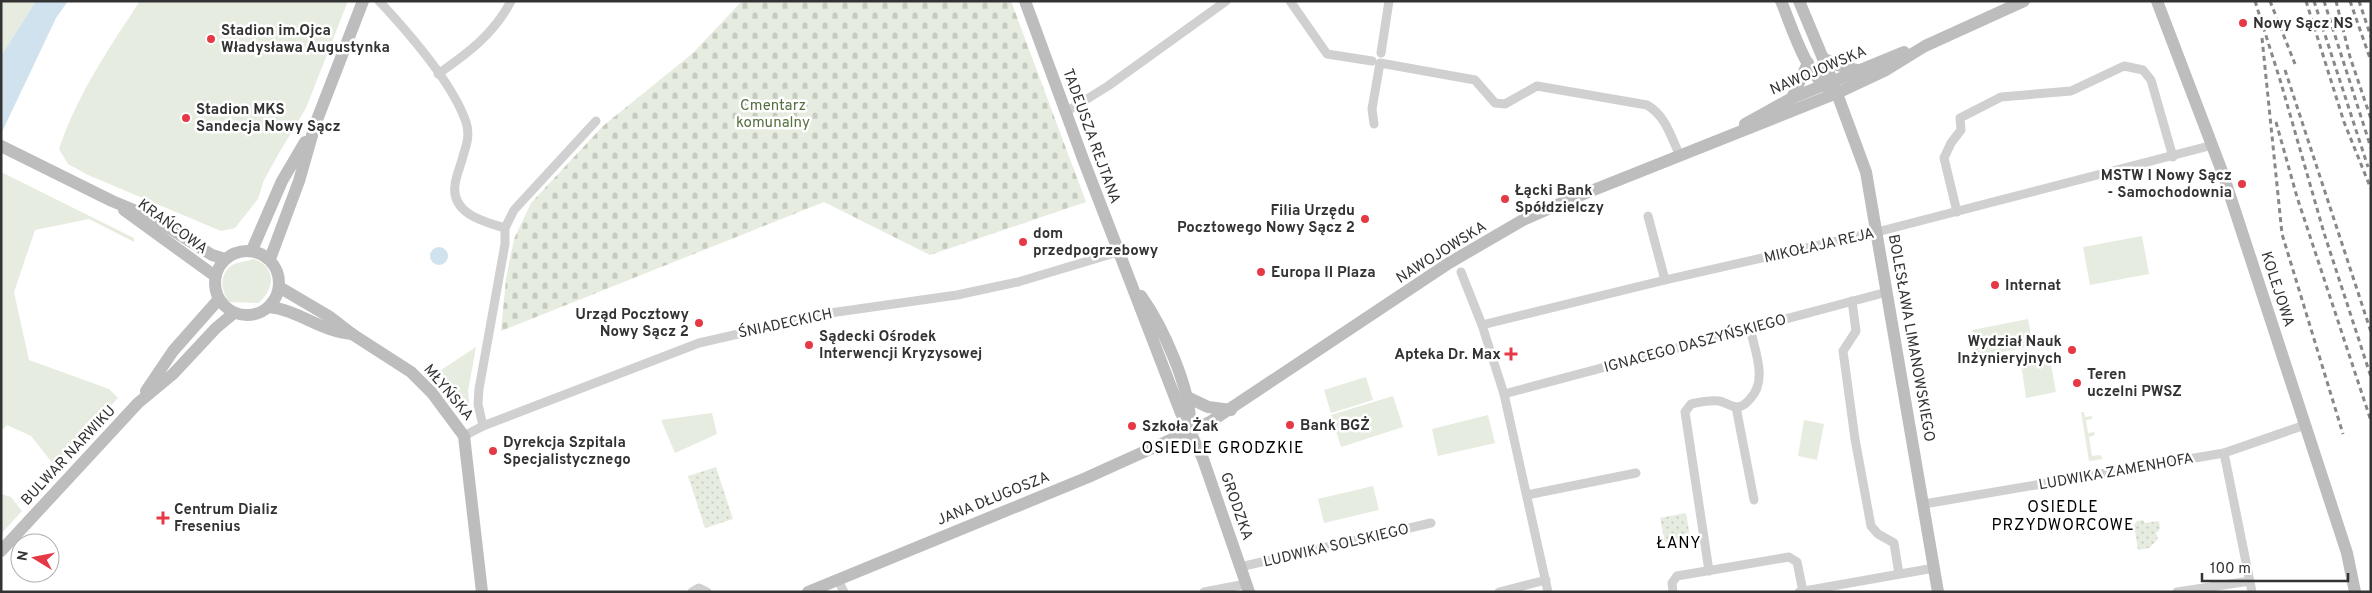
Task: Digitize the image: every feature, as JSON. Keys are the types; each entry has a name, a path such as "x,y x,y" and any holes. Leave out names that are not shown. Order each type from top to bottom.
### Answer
{"street":[{"path":"270,259 299,181 315,125 363,1"},
{"path":"380,1 401,25 438,74 462,112 467,125 468,140 454,187 463,210 479,220 505,228"},
{"path":"438,74 480,44 496,26 511,1"},
{"name":"TADEUSZA REJTANA","path":"1025,1 1118,252 1190,432"},
{"path":"1066,112 1108,86 1226,1"},
{"path":"1290,1 1327,54 1372,61"},
{"path":"1381,53 1389,1"},
{"path":"1781,1 1808,63 1828,82"},
{"path":"1799,1 1823,58 1828,82"},
{"name":"NAWOJOWSKA","path":"1728,135 1770,108 1792,98 1858,70 1925,46 2024,1"},
{"name":"KOLEJOWA","path":"2157,1 2213,145 2347,552 2356,592"},
{"name":"NAWOJOWSKA","path":"1190,432 1231,410 1449,264 1523,220 1566,200 1836,94 1886,70 1925,46"},
{"path":"1823,58 1837,65 1858,70"},
{"path":"1374,124 1372,109 1380,63 1474,80 1494,103 1505,104 1537,86 1647,105 1657,111 1665,122 1680,156"},
{"path":"1792,98 1808,63"},
{"path":"1957,212 1944,158 1951,143 1961,130 1960,118 2000,97 2071,91 2124,66 2143,70 2151,80 2173,157"},
{"name":"BOLESŁAWA LIMANOWSKIEGO","path":"1828,82 1836,94 1866,172 1938,592"},
{"path":"484,426 478,404 479,389 505,244 505,228 514,210 596,121"},
{"path":"252,250 282,181 315,125"},
{"name":"MIKOŁAJA REJA","path":"1482,325 1665,280 1877,232 2173,157 2213,145"},
{"name":"KRAŃCOWA","path":"1,146 112,201 153,218 212,255 225,259"},
{"name":"KRAŃCOWA","path":"112,201 155,235 215,276"},
{"path":"1648,216 1665,280"},
{"path":"252,250 270,259 276,268 279,287 276,298 269,307 253,315 234,313 218,299 215,276 225,259 241,251 252,250"},
{"name":"ŚNIADECKICH","path":"464,436 484,426 699,343 830,313 957,295 1018,282 1118,252"},
{"path":"1461,272 1482,325 1504,394 1528,495 1548,592"},
{"name":"TADEUSZA REJTANA","path":"1130,282 1153,312 1167,343 1187,397 1190,409 1190,432"},
{"name":"MŁYŃSKA","path":"279,287 330,317 352,334 411,372 432,393 464,436 482,592"},
{"name":"IGNACEGO DASZYŃSKIEGO","path":"1504,394 1887,292"},
{"name":"BULWAR NARWIKU","path":"138,403 173,351 218,299"},
{"path":"1852,301 1856,331 1843,351 1855,439 1871,526 1878,534 1894,543 1899,574"},
{"name":"MŁYŃSKA","path":"269,307 281,308 337,333 352,334"},
{"name":"BULWAR NARWIKU","path":"1,551 138,403 173,374 216,328 234,313"},
{"path":"1709,570 1685,412 1692,404 1704,401 1718,401 1736,407 1743,407 1759,386 1760,377 1750,328"},
{"path":"1187,397 1208,406 1231,410"},
{"path":"1736,407 1754,500"},
{"name":"LUDWIKA ZAMENHOFA","path":"1924,504 2224,453 2305,425"},
{"name":"GRODZKA","path":"1190,432 1203,459 1248,588"},
{"name":"JANA DŁUGOSZA","path":"808,592 1190,432"},
{"path":"2224,453 2252,592"},
{"path":"1528,495 1636,473"},
{"name":"LUDWIKA SOLSKIEGO","path":"1240,567 1431,523"},
{"path":"1673,592 1672,584 1677,576 1789,557 1797,562 1803,591"},
{"path":"1799,592 1934,568"},
{"path":"838,580 844,592"},
{"path":"1499,592 1546,580"},
{"path":"2176,592 2250,581"},
{"path":"692,592 699,588 707,592"},
{"path":"1204,592 1248,588"}],"green space":[{"path":"1,1 36,1 1,56"},
{"name":"Stadion MKS Sandecja Nowy Sącz","path":"140,1 348,1 306,108 264,180 258,199 235,228 221,231 88,175 68,164 59,149 84,91 105,54"},
{"name":"Cmentarz komunalny","path":"742,1 1011,1 1086,202 930,255 824,202 501,331 506,279 514,239 531,203 603,126 693,53"},
{"path":"1,172 134,238 134,242 89,219 35,230 14,292 29,360 109,389 118,398 54,465 31,436 7,425 1,431"},
{"path":"2142,236 2149,274 2090,285 2083,247"},
{"path":"253,259 261,262 270,273 271,279 268,292 258,303 229,302 224,292 223,276 229,267 234,264"},
{"path":"2028,319 2033,346 1977,357 1972,330"},
{"path":"476,347 468,391 470,410 457,406 432,376"},
{"path":"2050,359 2056,392 2026,398 2021,363"},
{"path":"1366,377 1373,400 1331,413 1324,390"},
{"path":"1393,396 1403,427 1341,447 1331,415"},
{"path":"2081,412 2084,412 2085,417 2092,416 2092,419 2086,420 2088,433 2094,432 2095,435 2089,437 2092,456 2100,455 2103,459 2089,461"},
{"path":"712,413 717,434 675,453 661,420"},
{"path":"1488,415 1495,443 1438,456 1432,429"},
{"path":"1804,420 1824,424 1817,460 1798,456"},
{"path":"716,467 733,519 705,528 688,476"},
{"path":"1373,486 1379,510 1324,523 1318,499"},
{"path":"1,494 11,497 22,511 1,534"},
{"path":"1686,513 1690,537 1665,542 1660,518"},
{"path":"2143,520 2145,523 2159,521 2160,529 2156,533 2158,539 2149,548 2138,550 2134,525 2137,521"}],"water":[{"path":"36,1 68,1 56,18 1,134 1,56"},
{"path":"439,247 446,249 448,256 446,263 439,265 432,263 430,256 432,249"}],"railway":[{"path":"2255,1 2281,83 2324,233 2371,377"},
{"path":"2270,1 2295,64"},
{"path":"2306,1 2344,122 2371,189"},
{"path":"2314,1 2368,167"},
{"path":"2324,1 2371,148"},
{"path":"2336,1 2350,57 2371,119"},
{"path":"2350,1 2371,61"},
{"path":"2359,1 2371,37"},
{"path":"2262,38 2282,234 2343,434"},
{"path":"2285,70 2371,332"},
{"path":"2276,122 2297,197 2371,421"}],"place":[{"name":"Nowy Sącz NS","path":"2243,23"},
{"name":"Stadion im.Ojca Władysława Augustynka","path":"211,39"},
{"name":"Stadion MKS Sandecja Nowy Sącz","path":"186,118"},
{"name":"MSTW I Nowy Sącz - Samochodownia","path":"2242,184"},
{"name":"Łącki Bank Spółdzielczy","path":"1505,199"},
{"name":"Filia Urzędu Pocztowego Nowy Sącz 2","path":"1365,219"},
{"name":"dom przedpogrzebowy","path":"1023,242"},
{"name":"Europa II Plaza","path":"1261,272"},
{"name":"Internat","path":"1995,285"},
{"name":"Urząd Pocztowy Nowy Sącz 2","path":"699,323"},
{"name":"Sądecki Ośrodek Interwencji Kryzysowej","path":"809,345"},
{"name":"Wydział Nauk Inżynieryjnych","path":"2072,350"},
{"name":"Apteka Dr. Max","path":"1511,354"},
{"name":"Teren uczelni PWSZ","path":"2077,383"},
{"name":"Bank BGŻ","path":"1290,425"},
{"name":"Szkoła Żak","path":"1132,426"},
{"name":"Dyrekcja Szpitala Specjalistycznego","path":"493,451"},
{"name":"Centrum Dializ Fresenius","path":"163,518"}],"district":[{"name":"OSIEDLE GRODZKIE","path":"1223,447"},
{"name":"OSIEDLE PRZYDWORCOWE","path":"2063,515"},
{"name":"ŁANY","path":"1679,542"}]}
